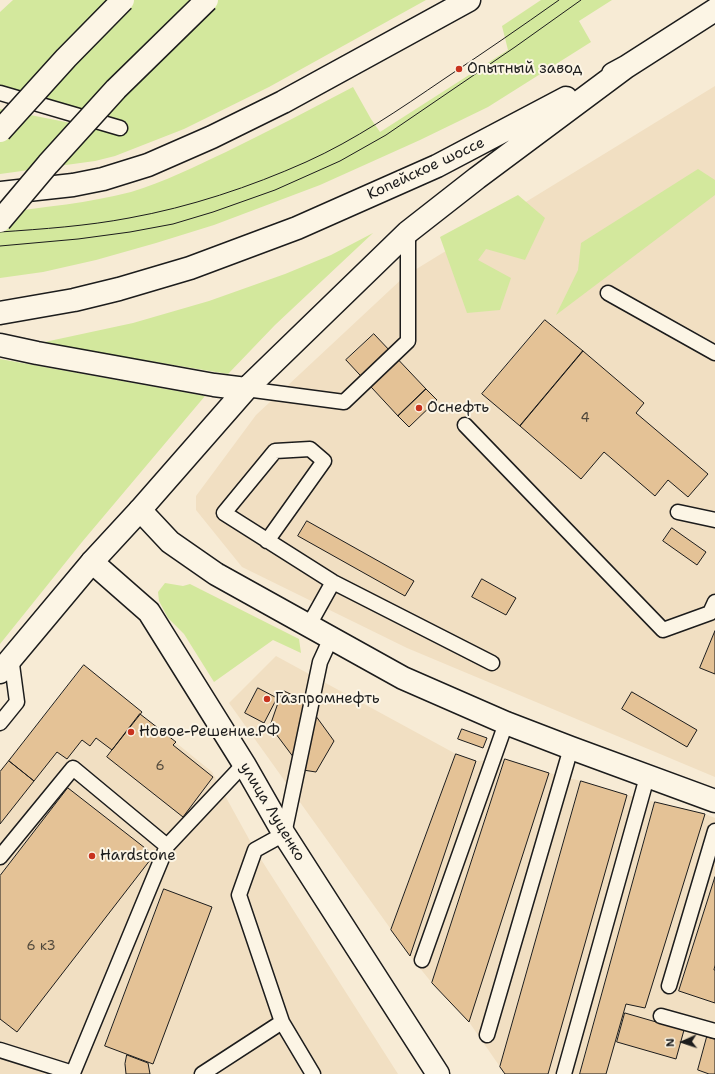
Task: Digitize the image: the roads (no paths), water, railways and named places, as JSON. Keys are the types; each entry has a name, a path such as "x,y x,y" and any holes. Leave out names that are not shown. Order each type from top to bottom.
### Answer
{"main road":[{"path":"0,131 66,58 123,0"},
{"path":"0,221 48,164 116,90 207,0"},
{"path":"0,193 73,185 103,179 148,165 212,137 283,102 469,0"},
{"name":"Копейское шоссе","path":"0,313 74,300 118,289 190,268 297,228 437,166 626,67 715,10"},
{"path":"6,665 92,562 140,510 246,389 408,232 477,178 626,67"},
{"path":"0,345 206,384 246,389"},
{"path":"140,510 170,542 211,570 404,678 506,723 647,777 715,801"},
{"name":"улица Луценко","path":"92,562 148,612 244,764 284,834 438,1074"}],"lane":[{"path":"0,93 120,128"},
{"path":"246,389 344,402 408,341 408,232"},
{"path":"608,293 715,353"},
{"path":"465,425 663,630 710,613 715,602"},
{"path":"267,541 324,461 310,449 276,451 224,513 267,541 333,582 492,663"},
{"path":"678,512 715,520"},
{"path":"309,625 333,582"},
{"path":"313,1074 282,1022 239,895 255,850 284,834 320,662 332,638"},
{"path":"0,723 17,702 6,665"},
{"path":"422,960 506,723"},
{"path":"487,1035 571,748"},
{"path":"0,1050 73,1073 167,846 244,764"},
{"path":"0,857 73,768 167,846"},
{"path":"564,1074 647,777"},
{"path":"669,986 715,831"},
{"path":"661,1016 715,1031"},
{"path":"202,1074 282,1022"}],"tram line":[{"path":"0,232 81,225 113,221 152,213 197,202 241,188 285,171 342,144 377,124 559,0"},
{"path":"0,246 78,239 173,224 213,212 275,190 340,161 386,135 581,0"}],"place":[{"name":"Опытный завод","path":"459,69"},
{"name":"Оснефть","path":"419,408"},
{"name":"Газпромнефть","path":"267,699"},
{"name":"Новое-Решение.РФ","path":"131,732"},
{"name":"Hardstone","path":"92,856"}]}
